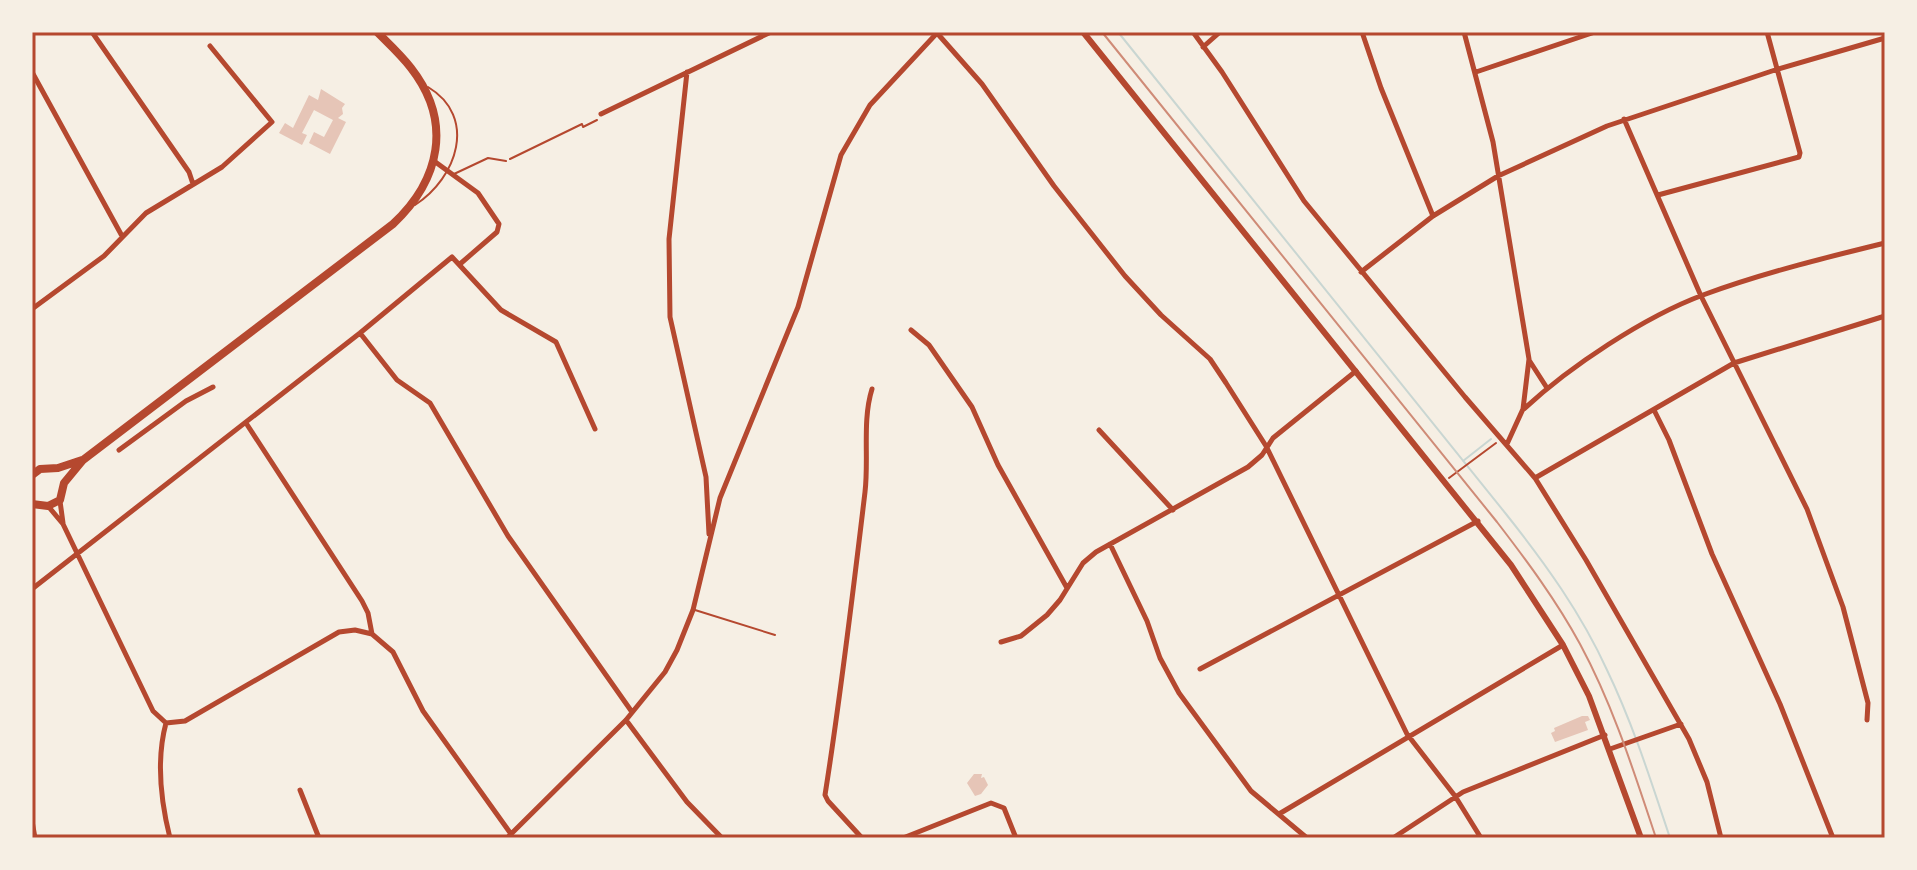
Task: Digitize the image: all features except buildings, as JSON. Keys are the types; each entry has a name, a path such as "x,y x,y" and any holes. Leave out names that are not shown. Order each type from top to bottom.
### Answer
{"main road":[{"path":"33,503 48,506 60,500 64,483 83,460 385,230 410,207 429,177 434,161 437,149 435,118 411,67 377,32"},
{"path":"32,475 40,469 52,469 83,460"},
{"path":"52,469 64,483"}],"street":[{"path":"92,32 189,172 193,184"},
{"path":"602,116 771,32"},
{"path":"48,506 63,524 153,711 166,723 185,721 339,632 355,630 372,634 393,652 429,721 509,836 626,720 671,661 693,610 725,485 798,307 841,155 870,105 937,32 982,84 1054,186 1125,276 1161,315 1210,359 1266,446 1409,737 1455,796 1481,838"},
{"path":"1083,32 1478,521 1525,586 1563,645 1589,696 1641,838"},
{"path":"1193,32 1283,171 1361,272 1535,478 1681,724 1707,782 1721,838"},
{"path":"1203,47 1220,32"},
{"path":"1362,32 1381,88 1433,216"},
{"path":"1464,32 1476,72 1498,176 1529,359 1523,409 1507,444"},
{"path":"1476,72 1595,32"},
{"path":"1658,195 1799,157 1767,32"},
{"path":"1361,272 1433,216 1498,176 1624,119 1885,38"},
{"path":"32,309 104,256 146,213 222,167 272,122 210,46"},
{"path":"32,72 122,236"},
{"path":"687,72 669,239 669,305 706,477 709,547"},
{"path":"1624,119 1701,296 1807,509 1843,607 1868,703 1867,720"},
{"path":"434,161 478,193 499,224 497,232 460,264"},
{"path":"1523,409 1547,388 1634,330 1701,296 1801,263 1885,243"},
{"path":"32,589 360,333 449,258 455,258 501,310 556,342 595,429"},
{"path":"1535,478 1734,363 1885,316"},
{"path":"911,330 929,345 972,407 998,465 1067,588"},
{"path":"360,333 397,380 430,403 508,536 632,712"},
{"path":"1529,359 1547,388"},
{"path":"1001,642 1021,636 1035,625 1060,600 1086,559 1248,467 1262,455 1273,438 1356,371"},
{"path":"119,450 186,401 213,387"},
{"path":"862,838 825,795 850,626 868,469 868,403 872,389"},
{"path":"1654,410 1669,440 1712,554 1780,704 1833,838"},
{"path":"246,423 362,601 372,634"},
{"path":"128,425 138,436"},
{"path":"1099,430 1173,510"},
{"path":"60,500 63,524"},
{"path":"1200,669 1478,521"},
{"path":"1110,544 1174,685 1251,791 1307,838"},
{"path":"1279,814 1563,645"},
{"path":"626,720 687,802 722,838"},
{"path":"166,723 161,756 163,802 170,838"},
{"path":"1610,749 1681,724"},
{"path":"1393,838 1455,796 1605,735"},
{"path":"300,790 319,838"},
{"path":"903,838 991,803 1004,808 1016,838"},
{"path":"32,821 35,838"}],"lane":[{"path":"422,85 433,90 455,115 456,147 451,173"},
{"path":"410,207 432,193 451,173 488,158 506,161"},
{"path":"693,610 775,635"}],"path":[{"path":"506,161 602,116"},
{"path":"1445,481 1502,438"}],"waterway":[{"path":"1118,32 1535,551 1597,649 1641,753 1670,838"},
{"path":"1463,461 1491,439"}],"tram line":[{"path":"1102,32 1497,522 1541,581 1580,644 1603,691 1656,838"}]}
